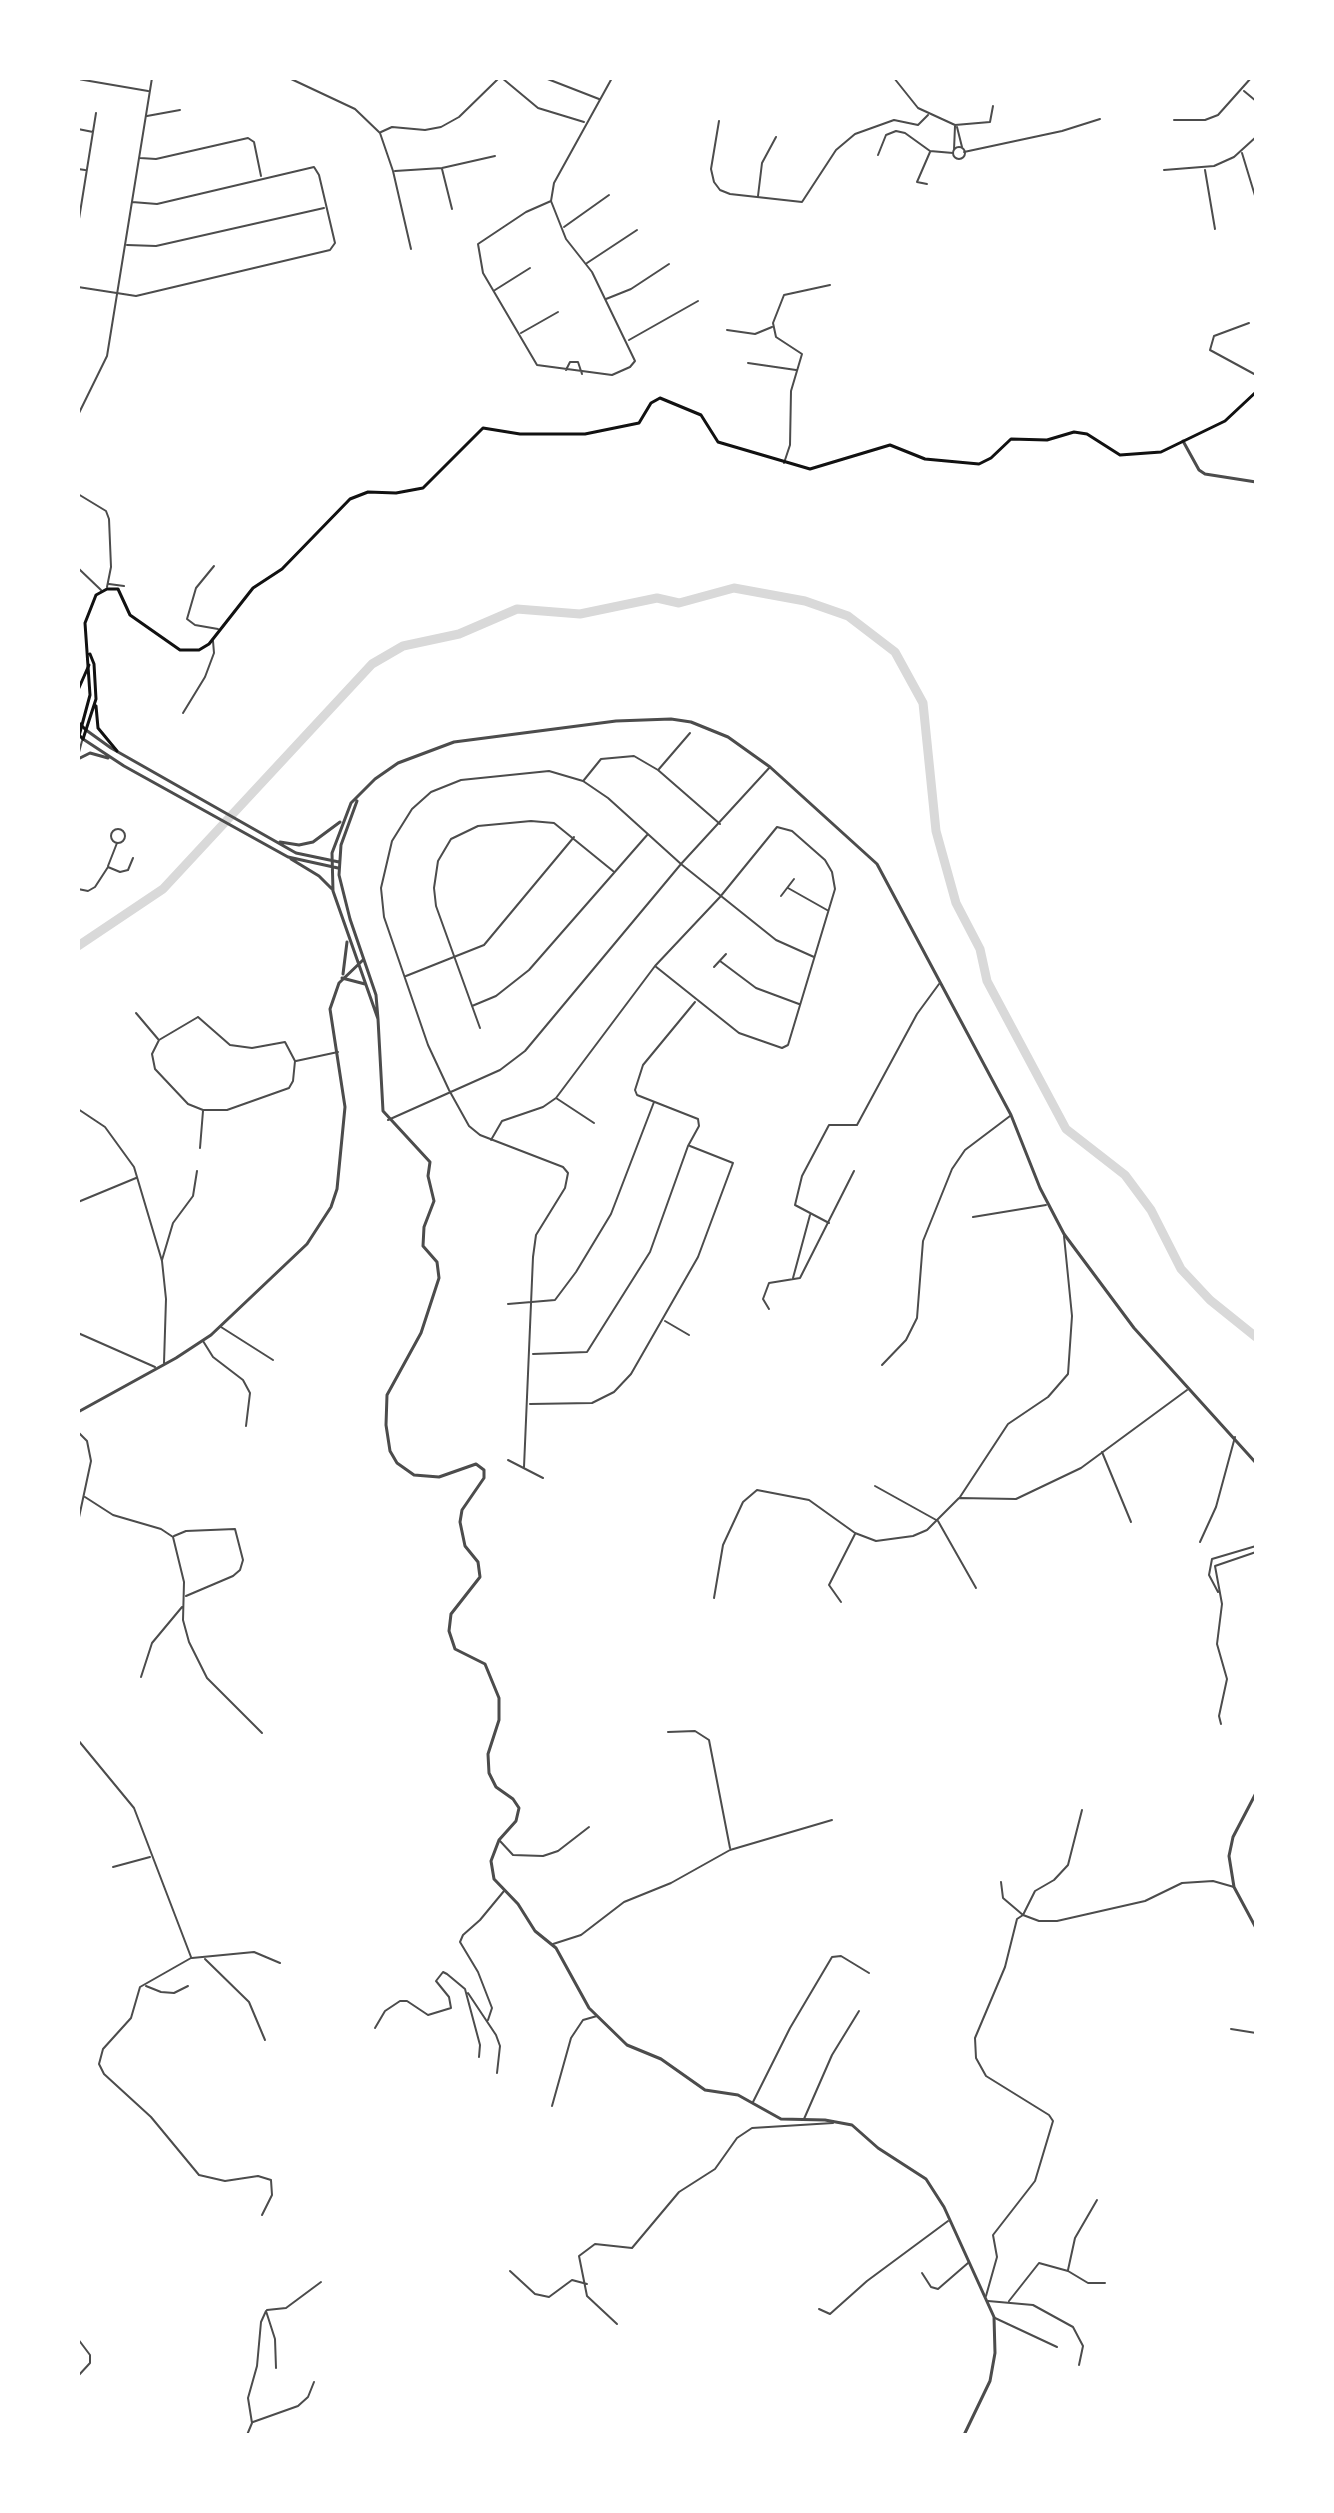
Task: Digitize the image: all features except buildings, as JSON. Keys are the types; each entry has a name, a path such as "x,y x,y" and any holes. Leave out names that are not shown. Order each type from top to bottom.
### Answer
{"main road":[{"path":"84,728 90,701 85,623 93,599 107,586 122,592 130,615 180,650 199,650 223,628 253,588 282,569 350,499 368,492 396,493 423,488 483,428 520,434 585,434 639,423 651,403 667,399 701,415 718,442 784,463 818,469 890,445 925,459 979,464 1014,438 1047,440 1074,432 1087,434 1120,455 1150,455 1225,421 1256,392"},
{"path":"89,651 94,664 98,728 117,751"},
{"path":"78,690 89,665"},
{"path":"80,738 95,703"},
{"path":"78,722 84,728"}],"street":[{"path":"78,415 107,356 152,78"},
{"path":"289,78 355,109 380,133 393,171 411,249"},
{"path":"380,133 392,127 425,130 441,127 459,117 500,78 538,108 585,122"},
{"path":"545,78 599,99"},
{"path":"551,201 526,212 478,244 483,273 520,334 527,354 537,365 582,374 612,375 630,367 635,361 627,340 611,319 586,263 566,239 551,201 554,183 612,78"},
{"path":"894,78 928,115 955,125 990,122 993,106"},
{"path":"1174,120 1205,120 1218,115 1251,78"},
{"path":"78,79 149,91"},
{"path":"1243,90 1256,101"},
{"path":"146,116 180,110"},
{"path":"78,225 96,113"},
{"path":"719,121 711,169 714,182 730,194 802,202 836,150 855,134 894,120 918,125 928,115"},
{"path":"878,155 886,135 896,131 905,133 930,151 953,152 1062,131 1100,119"},
{"path":"955,125 963,150 960,159 953,152 955,125"},
{"path":"78,129 93,132"},
{"path":"758,197 762,163 776,137"},
{"path":"1164,170 1205,169 1241,152 1256,137"},
{"path":"138,158 156,159 248,138 254,142 262,178"},
{"path":"927,184 917,182 930,151"},
{"path":"1241,152 1255,186 1256,199"},
{"path":"393,171 442,168 495,156"},
{"path":"78,287 118,294 147,294 330,250 335,243 319,175 314,167 157,204 132,202"},
{"path":"442,168 452,209"},
{"path":"78,169 86,171"},
{"path":"1205,169 1215,229"},
{"path":"563,228 609,195"},
{"path":"126,245 156,246 326,207"},
{"path":"586,263 637,230"},
{"path":"605,300 631,289 669,264"},
{"path":"494,290 530,268"},
{"path":"784,463 790,445 791,391 802,354 776,337 773,326 784,295 830,285"},
{"path":"627,340 698,301"},
{"path":"520,334 558,312"},
{"path":"1249,323 1220,331 1209,344 1210,350 1256,375"},
{"path":"727,330 755,334 773,326"},
{"path":"565,371 570,362 578,362 582,374"},
{"path":"748,363 797,371"},
{"path":"1183,441 1199,470 1256,482"},
{"path":"78,494 106,511 111,567 107,586 124,586"},
{"path":"214,566 196,588 187,619 195,625 223,628"},
{"path":"78,568 101,591"},
{"path":"183,713 205,677 214,653 212,640"},
{"path":"276,841 299,845 313,842 331,831 375,779 398,763 454,742 616,721 671,719 691,722 728,737 770,767 877,864 1011,1115 1047,1205 1064,1234 1109,1297 1256,1463"},
{"path":"84,728 117,751 296,853 331,865"},
{"path":"658,770 690,733"},
{"path":"111,759 90,753 78,758 80,738 111,759 288,857 319,876 333,891"},
{"path":"583,781 601,759 634,756 658,770 720,824"},
{"path":"388,1120 449,1090 500,1070 525,1051 681,864 770,767"},
{"path":"524,1467 536,1235 565,1188 568,1173 563,1167 491,1140 469,1126 449,1090 428,1045 384,917 381,888 392,841 412,809 431,792 461,780 531,770 583,781 649,833 720,897 776,940 814,957"},
{"path":"357,799 345,830 338,865 343,897 376,995 380,1091 388,1120 430,1162 428,1176 434,1201 424,1227 423,1246 437,1262 439,1278 421,1333 387,1395 386,1425 390,1451 397,1463 414,1475 439,1477 476,1464 484,1470 484,1478 462,1510 460,1522 465,1546 478,1562 480,1577 451,1614 449,1631 455,1649 485,1664 499,1698 499,1720 488,1754 489,1773 496,1787 513,1799 519,1808 516,1821 499,1840 491,1861 494,1879 535,1931 552,1944 573,1983 597,2016 627,2045 661,2059 705,2090 738,2095 781,2119 852,2125 878,2148 926,2179 949,2220 994,2317 995,2353 990,2381 964,2435"},
{"path":"343,817 331,865 333,891 378,1019"},
{"path":"480,1028 453,958 434,888 438,861 451,839 478,826 531,821 554,823 613,871"},
{"path":"491,1140 502,1121 543,1107 556,1098 655,966 720,897 777,827 785,826 825,860 832,872 835,889 788,1045 782,1048 739,1033 655,966"},
{"path":"470,1007 496,996 529,970 649,833"},
{"path":"405,976 484,945 574,837"},
{"path":"78,888 88,891 95,887 108,867 117,843"},
{"path":"288,857 338,865"},
{"path":"108,867 120,872 128,870 133,858"},
{"path":"781,896 794,879"},
{"path":"788,888 802,899 829,911"},
{"path":"78,1412 164,1364 220,1327 307,1244 331,1207 337,1189 345,1107 330,1009 342,978 347,937"},
{"path":"714,967 726,954"},
{"path":"342,978 363,960"},
{"path":"720,961 756,988 800,1004"},
{"path":"342,978 366,985"},
{"path":"829,1223 794,1202 802,1176 829,1125 857,1125 917,1014 940,983"},
{"path":"531,1354 587,1352 650,1252 688,1146 699,1126 698,1119 654,1102 635,1090 643,1065 696,1001"},
{"path":"136,1013 159,1040"},
{"path":"198,1017 230,1045 252,1048 285,1042 295,1061 293,1081 282,1092 227,1110 203,1110 178,1096 152,1064 154,1045 198,1017"},
{"path":"295,1061 338,1052"},
{"path":"556,1098 594,1123"},
{"path":"508,1304 555,1300 611,1214 654,1102"},
{"path":"78,1109 105,1127 134,1167 162,1261 166,1299 164,1364"},
{"path":"200,1148 203,1110"},
{"path":"882,1365 906,1340 917,1318 921,1300 923,1241 952,1169 965,1150 1011,1115"},
{"path":"528,1404 581,1406 614,1392 631,1374 698,1257 733,1163 688,1146"},
{"path":"162,1261 173,1223 193,1196 197,1171"},
{"path":"769,1309 763,1299 769,1283 800,1278 854,1171"},
{"path":"78,1202 137,1177"},
{"path":"973,1217 1047,1205"},
{"path":"793,1279 811,1213"},
{"path":"714,1598 723,1545 743,1502 757,1490 809,1500 855,1533 889,1542 913,1536 938,1521 959,1498 1008,1424 1048,1397 1068,1374 1072,1316 1064,1234"},
{"path":"664,1320 689,1335"},
{"path":"220,1327 273,1360"},
{"path":"78,1333 153,1363 156,1368"},
{"path":"203,1340 213,1357 243,1380 250,1393 246,1426"},
{"path":"959,1498 1016,1499 1081,1468 1188,1389"},
{"path":"78,1432 87,1441 91,1453 78,1522"},
{"path":"1200,1542 1220,1494 1235,1437"},
{"path":"1102,1451 1131,1522"},
{"path":"508,1460 543,1478"},
{"path":"875,1486 938,1521 976,1588"},
{"path":"85,1497 113,1515 161,1529 173,1537 179,1551 189,1642 207,1678 262,1733"},
{"path":"173,1537 186,1531 235,1529 243,1560 240,1570 233,1576 184,1597"},
{"path":"841,1602 829,1585 855,1533"},
{"path":"1220,1594 1212,1586 1209,1575 1212,1559 1256,1546"},
{"path":"1221,1724 1219,1716 1227,1679 1217,1644 1220,1594 1216,1563 1256,1552"},
{"path":"141,1677 152,1643 183,1606"},
{"path":"668,1732 695,1731 709,1740 730,1850"},
{"path":"78,1740 134,1808 191,1958"},
{"path":"1256,1793 1233,1837 1229,1856 1234,1887 1256,1928"},
{"path":"986,2299 997,2257 993,2235 1035,2181 1053,2129 1049,2115 986,2076 976,2058 979,2023 1005,1967 1017,1919 1023,1915 1035,1891 1054,1880 1068,1865 1082,1810"},
{"path":"552,1944 581,1935 624,1902 671,1883 730,1850 832,1820"},
{"path":"499,1840 513,1855 543,1856 558,1851 589,1827"},
{"path":"113,1867 152,1856"},
{"path":"1001,1882 1003,1898 1023,1915 1057,1921 1145,1901 1191,1882 1213,1881 1234,1887"},
{"path":"488,2020 492,2008 478,1972 460,1942 504,1890"},
{"path":"262,2215 272,2195 271,2180 258,2176 225,2181 199,2175 151,2117 104,2074 99,2064 103,2049 131,2018 140,1987 191,1958 254,1952 280,1963"},
{"path":"753,2102 790,2028 832,1957 841,1956 869,1973"},
{"path":"205,1959 249,2002 265,2040"},
{"path":"375,2028 385,2011 400,2001 407,2001 428,2015 451,2008 449,1997 436,1981 443,1972 465,1989 488,2020 500,2046 497,2073"},
{"path":"145,1985 161,1992 174,1993 188,1986"},
{"path":"465,1989 480,2045 479,2057"},
{"path":"804,2120 832,2055 859,2011"},
{"path":"552,2106 571,2038 583,2020 597,2016"},
{"path":"1231,2029 1256,2033"},
{"path":"617,2324 587,2296 579,2256 595,2244 632,2248 679,2192 715,2169 737,2138 752,2128 839,2123"},
{"path":"1068,2271 1075,2238 1097,2200"},
{"path":"819,2309 830,2314 867,2281 949,2220"},
{"path":"922,2273 931,2287 938,2289 969,2263"},
{"path":"1009,2302 1039,2263 1068,2271 1088,2283 1105,2283"},
{"path":"510,2271 535,2294 549,2297 572,2280 587,2284"},
{"path":"266,2311 286,2308 321,2282"},
{"path":"986,2299 1042,2308 1078,2331 1083,2346 1079,2365"},
{"path":"247,2435 252,2423 248,2398 257,2366 261,2322 266,2311"},
{"path":"266,2311 275,2339 276,2368"},
{"path":"994,2317 1057,2347"},
{"path":"78,2339 90,2355 90,2363 78,2376"},
{"path":"252,2423 298,2406 308,2397 314,2382"}],"waterway":[{"path":"78,946 163,889 372,664 403,646 459,634 517,609 580,614 657,598 679,603 734,588 805,601 848,616 895,652 923,703 936,831 956,903 980,949 987,981 1066,1129 1125,1175 1151,1210 1181,1269 1210,1300 1256,1337"}]}
